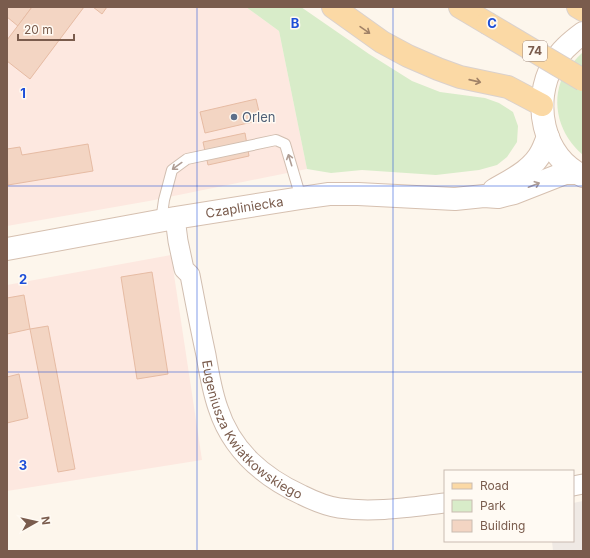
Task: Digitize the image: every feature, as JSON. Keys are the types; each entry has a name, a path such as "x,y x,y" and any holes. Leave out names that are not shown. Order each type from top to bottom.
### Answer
{"main road":[{"path":"333,7 382,42 408,56 460,77 508,87 542,105"},
{"name":"74","path":"460,7 583,80"},
{"path":"578,7 583,10"},
{"path":"580,175 564,163 555,150 548,137 543,121 542,105 544,83 553,63 566,46 583,34"},
{"name":"Czapliniecka","path":"484,196 509,182 534,163 542,152 548,137"},
{"name":"Czapliniecka","path":"7,250 168,220 329,194 455,199 484,196 498,197 514,193 565,174 580,175"}],"street":[{"name":"Eugeniusza Kwiatkowskiego","path":"168,220 178,241 184,269 190,275 218,410 228,431 244,455 269,477 286,488 323,505 339,508 374,510 444,503"}],"lane":[{"path":"168,220 164,200 172,170 187,159 276,140 285,144 301,198"}],"shaded area":[{"path":"7,7 246,7 279,31 307,169 149,201 7,226"},
{"path":"171,255 202,460 7,491 7,285"},
{"path":"583,501 583,551 553,551 552,542 574,542 574,503"}],"green space":[{"path":"246,7 301,7 369,54 412,81 440,92 485,98 499,103 513,112 518,126 517,142 507,157 497,165 479,170 436,175 362,170 331,173 307,169 279,31"},
{"path":"583,52 583,155 568,139 563,129 557,97 563,76"}],"building":[{"path":"7,7 32,7 18,26 7,17"},
{"path":"32,7 84,7 30,79 7,61 7,40"},
{"path":"93,7 107,7 102,14"},
{"path":"256,99 261,120 205,133 200,112"},
{"path":"245,133 249,156 208,165 203,142"},
{"path":"88,144 93,171 8,185 7,149 20,147 22,155"},
{"path":"152,272 168,374 137,379 121,277"},
{"path":"24,295 30,329 7,334 7,298"},
{"path":"48,326 75,469 58,472 30,329"},
{"path":"19,374 28,418 7,423 7,377"}],"place":[{"name":"Orlen","path":"234,117"}]}
